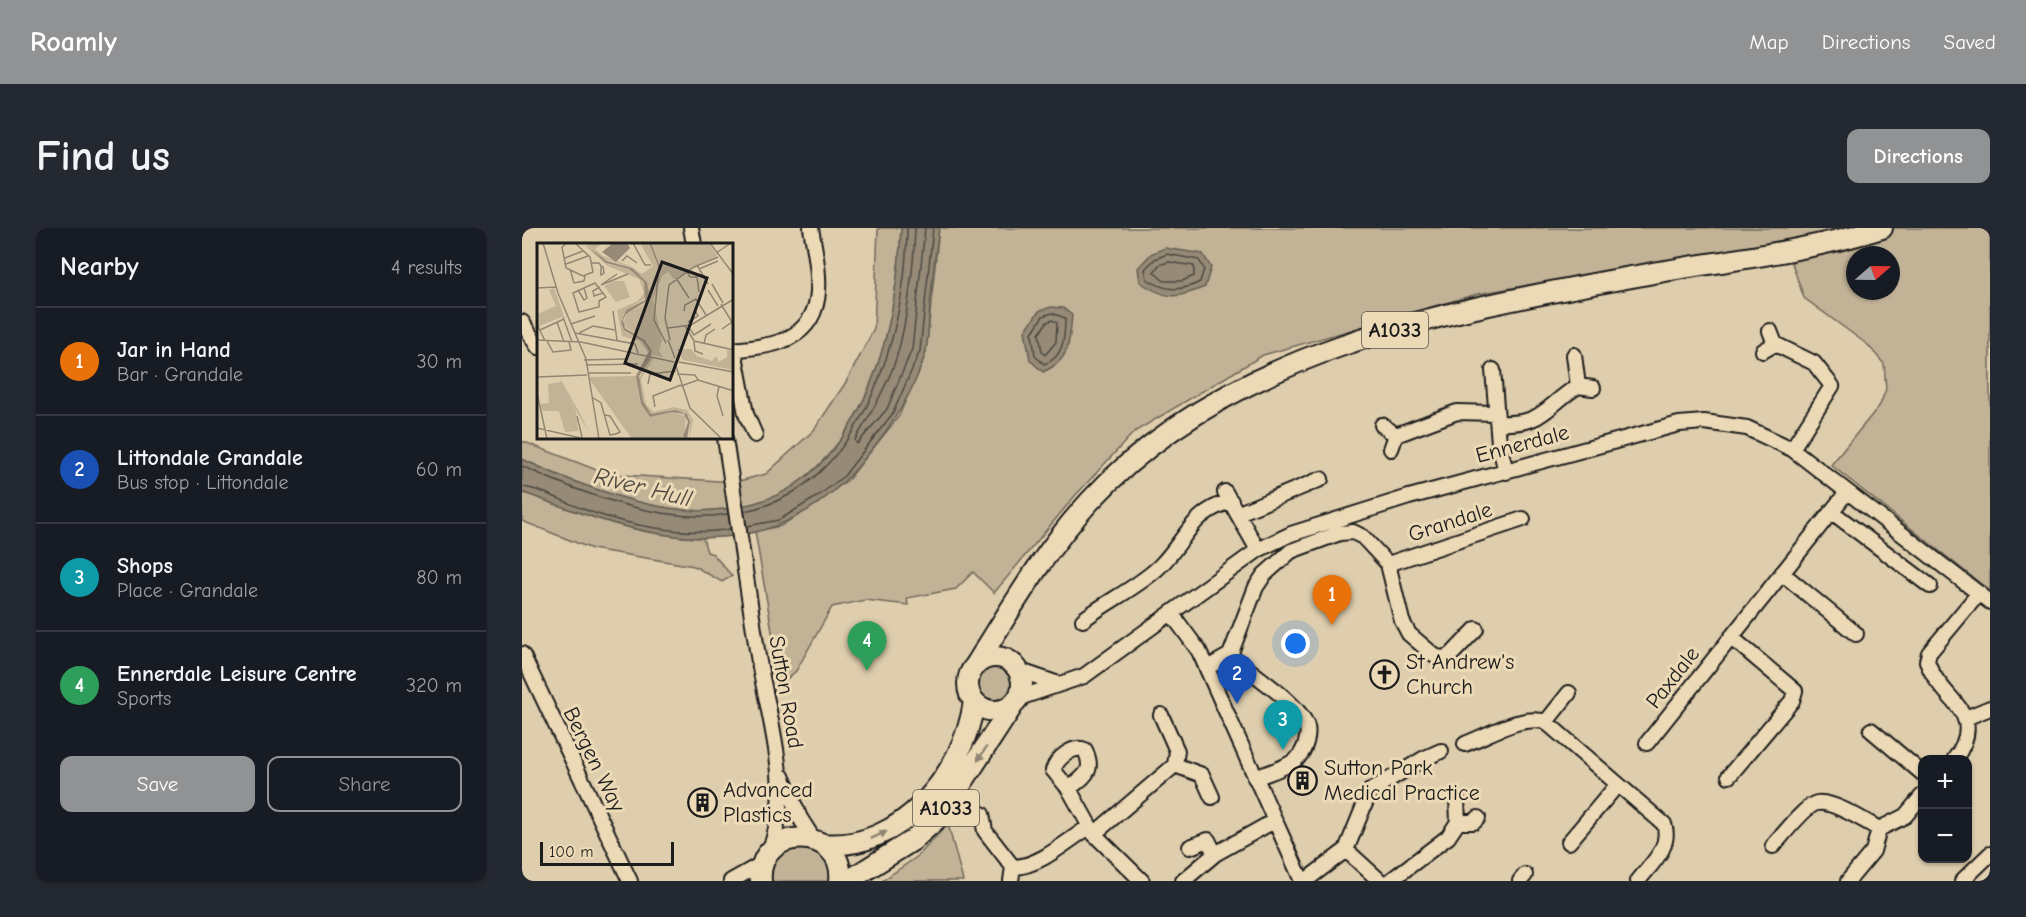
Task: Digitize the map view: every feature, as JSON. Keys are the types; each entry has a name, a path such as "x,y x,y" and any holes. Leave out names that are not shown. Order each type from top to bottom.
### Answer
{"highway":[{"name":"A1033","path":"975,666 1053,546 1090,501 1127,466 1195,414 1282,368 1358,341 1490,306 1649,274 1784,253 1882,228"},
{"path":"1006,616 1005,642 1015,666 1022,684 1016,701 998,711 989,711 974,702 968,684 975,666 981,661 996,657 1015,666"},
{"name":"A1033","path":"848,881 913,840 941,815 1016,701"},
{"name":"A1033","path":"818,842 854,844 871,839 900,824 919,807 952,764 966,737 974,702"},
{"path":"764,865 790,839 818,842 838,863 840,881"}],"street":[{"path":"691,228 694,243"},
{"path":"734,350 782,342 800,333 809,323 816,311 819,294 812,228"},
{"path":"522,322 537,345"},
{"path":"1762,351 1773,338 1815,363 1837,384 1792,449"},
{"path":"734,355 746,414 755,435"},
{"path":"1574,355 1578,386"},
{"path":"1493,370 1499,443 1506,472"},
{"path":"1391,449 1396,435 1457,412 1520,424 1540,417 1578,386 1593,388"},
{"name":"Ennerdale","path":"1016,701 1084,676 1098,668 1258,550 1291,534 1350,515 1679,424 1704,423 1747,428 1792,449 1985,598"},
{"path":"1382,425 1396,435"},
{"name":"Sutton Road","path":"725,440 766,704 780,772 777,823 764,865"},
{"path":"1239,513 1317,486"},
{"name":"Paxdale","path":"1647,743 1847,492"},
{"path":"1082,621 1159,567 1200,515 1228,496 1258,550"},
{"path":"1832,512 1930,586"},
{"name":"Grandale","path":"1388,564 1523,519"},
{"name":"Grandale","path":"1230,656 1256,587 1264,574 1290,551 1340,533 1353,532 1363,537 1388,564 1402,621 1409,634 1436,657 1445,658 1453,653 1476,629"},
{"path":"1782,573 1856,633"},
{"path":"1957,755 1969,738 1968,717 1938,680 1927,661 1929,653 1985,598"},
{"path":"1171,613 1199,651 1303,881 1346,850 1370,791 1423,759 1441,751"},
{"name":"Paxdale","path":"1730,776 1799,692 1731,637"},
{"name":"Bergen Way","path":"522,654 630,881"},
{"path":"1207,668 1230,656 1295,708 1306,721 1308,737 1299,756 1293,762 1255,778"},
{"path":"1015,666 1058,684"},
{"path":"1546,722 1569,693"},
{"path":"1968,717 1990,708"},
{"path":"982,814 986,831 1012,874 1092,831 1175,765 1177,751 1161,716"},
{"path":"1465,744 1535,718 1546,722 1664,824 1668,836 1665,846 1638,881"},
{"path":"1871,730 1918,769"},
{"path":"1175,765 1202,775 1212,797"},
{"path":"780,772 800,818 818,842"},
{"path":"1569,842 1618,784"},
{"path":"1069,789 1092,831 1142,881"},
{"path":"1390,881 1449,837 1458,822 1457,799"},
{"path":"1773,846 1816,802 1828,804 1879,828 1905,816 1918,802"},
{"path":"1458,822 1474,822 1478,818"},
{"path":"1183,881 1215,854 1274,821"},
{"path":"1848,881 1873,851 1879,828"},
{"path":"1190,847 1208,840 1215,854"},
{"path":"1346,850 1380,881"},
{"path":"1962,881 1990,854"},
{"path":"731,881 764,865"}],"shaded area":[{"path":"878,228 901,228 894,299 875,371 861,405 843,437 820,464 792,487 765,500 744,506 692,511 642,503 616,496 565,478 522,459 522,441 607,474 735,482 766,474 814,430 846,382 874,329"},
{"path":"939,228 1990,228 1990,591 1831,465 1880,405 1886,389 1884,364 1868,345 1804,298 1784,240 1477,294 1263,355 1134,432 1074,497 994,593 973,572 956,589 907,598 908,605 865,600 832,607 796,671 781,684 755,531 781,526 848,480 899,416 926,352"},
{"path":"522,492 588,516 633,529 679,537 703,538 707,552 713,554 732,576 722,582 694,566 592,549 522,521"},
{"path":"994,666 1001,667 1007,672 1012,678 1012,692 1007,698 1001,703 994,704 987,703 981,698 976,692 975,685 976,678 981,672 987,667"},
{"path":"948,824 963,881 882,881 918,856"},
{"path":"793,847 809,849 821,855 828,865 831,881 771,881 776,860"}],"water":[{"path":"901,228 939,228 925,355 909,395 887,430 869,453 831,493 792,519 750,533 707,538 662,534 616,524 522,492 522,459 565,478 616,496 642,503 692,511 744,506 765,500 792,487 820,464 843,437 861,405 886,336 894,299"},
{"path":"1165,248 1203,254 1211,267 1205,287 1172,296 1157,292 1140,282 1138,268 1151,254"},
{"path":"1051,307 1063,308 1072,315 1070,334 1064,356 1043,372 1030,360 1025,331 1039,311"}],"place":[{"name":"Jar in Hand","path":"1332,625"},
{"name":"Ennerdale Leisure Centre","path":"867,671"},
{"name":"St Andrew's Church","path":"1385,674"},
{"name":"Littondale Grandale","path":"1237,704"},
{"name":"Shops","path":"1283,750"},
{"name":"Sutton Park Medical Practice","path":"1303,780"},
{"name":"Advanced Plastics","path":"702,802"}],"water label":[{"name":"River Hull","path":"643,487"}]}
